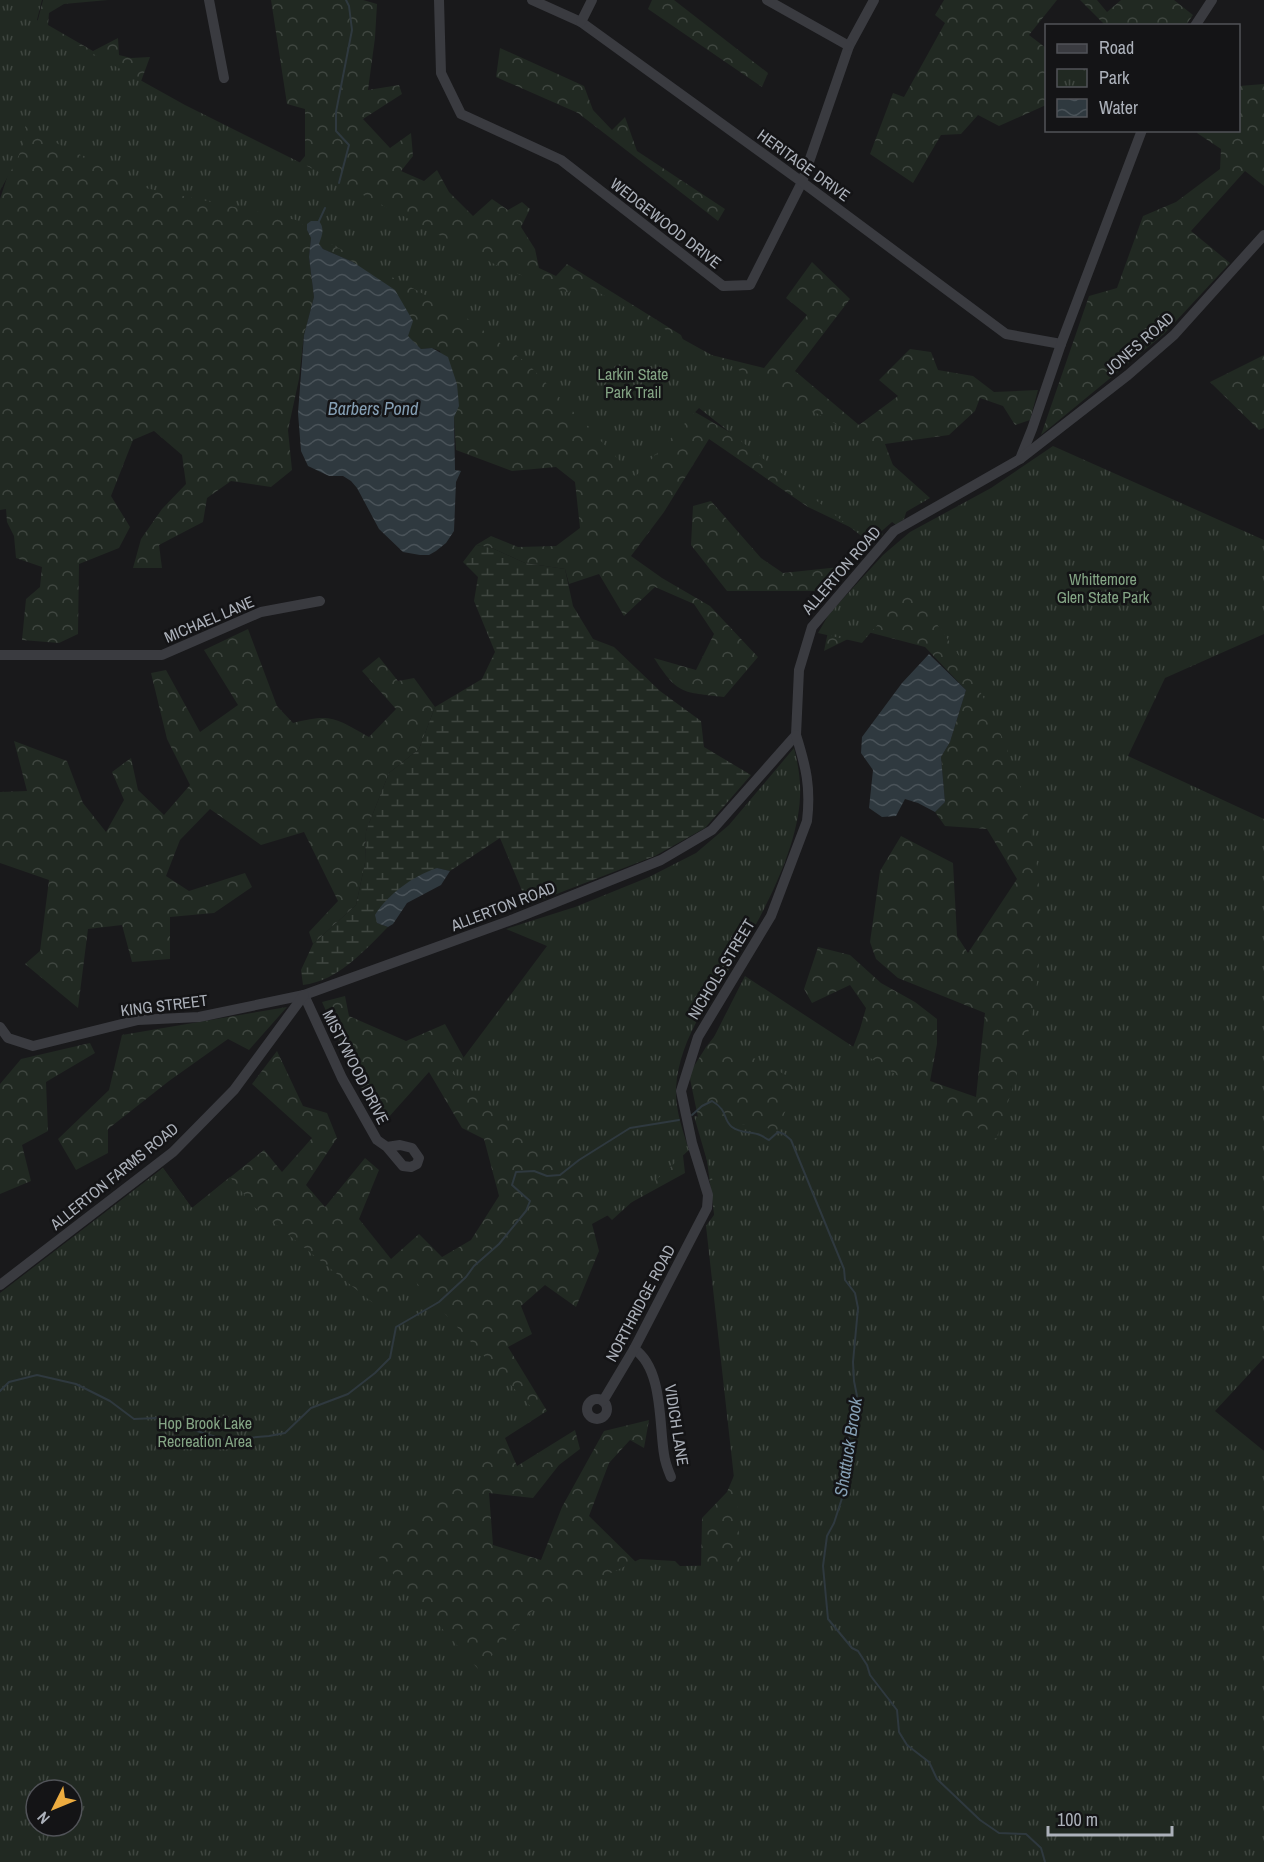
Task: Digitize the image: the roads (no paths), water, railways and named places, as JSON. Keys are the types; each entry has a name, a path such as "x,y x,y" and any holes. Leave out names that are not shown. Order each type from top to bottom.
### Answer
{"street":[{"path":"210,0 224,78"},
{"name":"WEDGEWOOD DRIVE","path":"439,0 441,73 462,114 561,160 723,286 750,285 802,182 849,46 874,0"},
{"name":"HERITAGE DRIVE","path":"532,0 581,22 802,182 1006,334 1061,344"},
{"path":"581,22 592,0"},
{"path":"767,0 849,46"},
{"path":"1197,24 1212,0"},
{"path":"1020,459 1141,132"},
{"name":"JONES ROAD","path":"1020,459 1162,346 1264,235"},
{"name":"ALLERTON ROAD","path":"304,995 514,919 661,860 712,830 796,735 799,670 812,627 894,531 1020,459"},
{"name":"MICHAEL LANE","path":"0,655 162,655 261,612 320,601"},
{"name":"NICHOLS STREET","path":"703,1219 708,1195 692,1143 681,1091 698,1037 771,916 807,820 809,806 807,769 796,735"},
{"name":"KING STREET","path":"0,1027 8,1038 33,1046 138,1020 199,1017 304,995"},
{"name":"MISTYWOOD DRIVE","path":"304,995 342,1078 377,1140 387,1147"},
{"name":"ALLERTON FARMS ROAD","path":"0,1285 173,1152 234,1090 304,995"},
{"name":"NORTHRIDGE ROAD","path":"603,1401 634,1349 703,1219"},
{"name":"VIDICH LANE","path":"634,1349 645,1359 654,1376 664,1456 670,1477"}],"water":[{"name":"Barbers Pond","path":"311,221 319,221 321,224 319,244 323,249 353,262 395,290 413,321 408,336 421,349 432,348 448,357 457,384 459,406 454,417 455,470 461,471 456,482 454,531 446,543 429,555 403,552 379,529 351,481 343,476 329,476 308,466 301,451 298,413 304,335 314,297 309,257 311,238 307,230 307,224"},
{"path":"929,654 966,690 950,742 941,757 945,802 935,812 905,799 896,816 882,817 869,808 873,770 861,753 862,737 902,683"},
{"path":"437,868 450,871 441,885 407,903 393,924 388,927 377,923 375,915 394,893 410,881"}],"waterway":[{"path":"339,183 349,145 336,131 336,112 352,30 346,0"},
{"path":"319,221 325,208"},
{"name":"Shattuck Brook","path":"692,1115 712,1101 721,1108 727,1121 735,1129 761,1135 769,1140 778,1132 791,1140 844,1269 845,1280 855,1293 858,1308 853,1362 857,1396 852,1411 844,1492 834,1523 827,1536 823,1566 828,1619 852,1648 858,1651 870,1675 897,1710 899,1732 907,1745 929,1762 937,1779 980,1820 999,1833 1026,1834 1041,1848 1045,1862"},
{"name":"Shattuck Brook","path":"0,1391 9,1382 37,1375 76,1384 110,1401 134,1419 157,1418 225,1440 285,1433 311,1408 348,1394 375,1373 390,1358 396,1327 439,1302 499,1244 526,1211 530,1201 512,1185 516,1172 534,1171 547,1176 560,1175 579,1160 630,1128 679,1120"}],"park label":[{"name":"Larkin State Park Trail","path":"633,383"},
{"name":"Whittemore Glen State Park","path":"1103,588"},
{"name":"Hop Brook Lake Recreation Area","path":"205,1432"}]}
